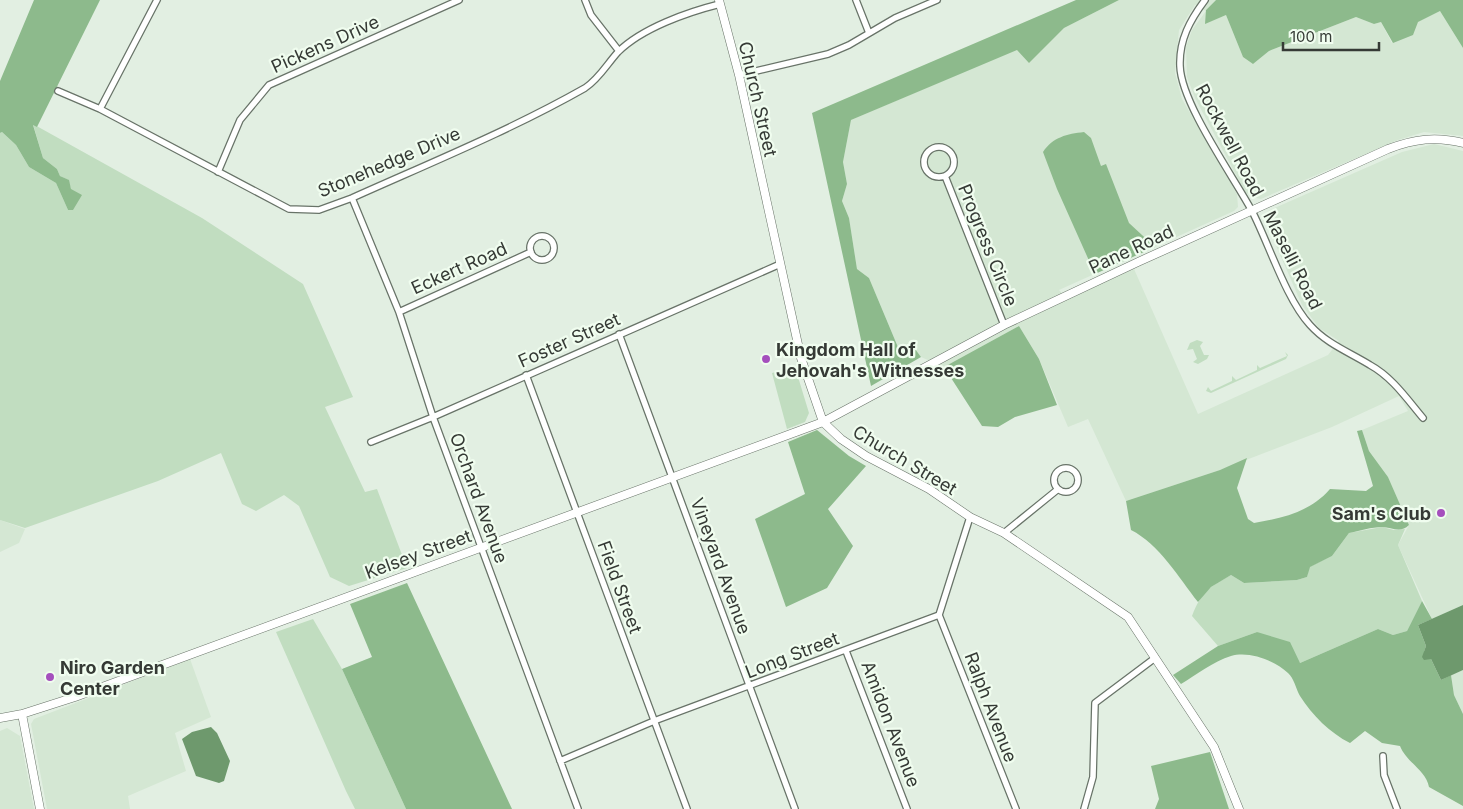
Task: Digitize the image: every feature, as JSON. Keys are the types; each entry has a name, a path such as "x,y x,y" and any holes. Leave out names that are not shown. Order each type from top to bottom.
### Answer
{"street":[{"path":"100,109 157,0"},
{"name":"Pickens Drive","path":"218,172 240,120 269,85 459,0"},
{"path":"585,0 591,16 619,50"},
{"path":"856,0 869,33"},
{"path":"739,75 828,54 937,0"},
{"name":"Rockwell Road","path":"1205,0 1184,36 1181,51 1181,76 1191,103 1252,210"},
{"name":"Stonehedge Drive","path":"58,91 100,109 289,209 319,210 352,198 554,106 592,84 619,50 658,25 720,2"},
{"name":"Church Street","path":"720,2 739,75 778,265 801,358 823,422 840,439 860,452 930,489 970,517 1004,533 1128,617 1214,747 1239,809"},
{"name":"Pane Road","path":"823,422 1004,325 1252,210 1409,141 1430,138 1463,143"},
{"name":"Progress Circle","path":"943,148 952,157 953,166 945,176 932,175 926,170 924,159 931,149 943,148"},
{"name":"Progress Circle","path":"945,176 1004,325"},
{"name":"Orchard Avenue","path":"352,198 399,312 433,417 578,809"},
{"name":"Maselli Road","path":"1252,210 1290,293 1305,319 1343,351 1371,365 1391,380 1423,418"},
{"name":"Eckert Road","path":"538,236 546,236 552,242 553,249 547,258 536,258 531,252 530,244 538,236"},
{"name":"Eckert Road","path":"399,312 531,252"},
{"name":"Foster Street","path":"371,442 433,417 778,265"},
{"name":"Vineyard Avenue","path":"619,334 795,809"},
{"name":"Field Street","path":"526,376 687,809"},
{"name":"Kelsey Street","path":"0,718 22,714 823,422"},
{"path":"1064,468 1075,472 1078,479 1073,490 1065,493 1058,490 1054,482 1057,472 1064,468"},
{"path":"1004,533 1058,490"},
{"path":"939,615 970,517"},
{"name":"Long Street","path":"560,761 654,721 750,687 939,615"},
{"name":"Ralph Avenue","path":"939,615 1016,809"},
{"name":"Amidon Avenue","path":"846,651 907,809"},
{"path":"1084,809 1094,777 1095,703 1155,658"},
{"path":"22,714 40,809"},
{"path":"1383,756 1384,775 1398,809"}],"shaded area":[{"path":"34,0 100,0 37,127 33,125 43,158 57,169 60,176 69,180 71,189 82,195 73,210 68,210 56,183 29,167 16,145 2,132 0,133 0,81"},
{"path":"1076,0 1119,0 1064,28 1029,63 1017,50 851,120 843,162 847,184 842,201 849,218 857,269 869,278 900,352 915,349 921,357 871,386 812,113"},
{"path":"1119,0 1216,0 1206,11 1195,5 1179,30 1175,73 1182,99 1237,194 1238,207 1234,211 1059,290 1066,298 1134,269 1198,414 1328,355 1339,341 1319,328 1302,305 1264,218 1268,211 1402,152 1434,144 1463,151 1463,605 1432,619 1398,545 1409,525 1388,477 1369,451 1362,430 1408,411 1399,396 1332,427 1220,470 1126,501 1088,419 1068,427 1039,359 1019,326 944,367 921,357 914,349 900,352 869,278 857,269 849,218 842,201 847,184 843,162 851,120 1017,49 1029,62 1064,28"},
{"path":"1216,0 1463,0 1463,48 1440,11 1418,22 1413,35 1393,43 1381,22 1374,24 1356,17 1269,51 1253,64 1243,57 1226,15 1205,24 1206,10"},
{"path":"1206,11 1206,23 1226,15 1243,57 1253,64 1269,51 1356,17 1374,24 1381,22 1392,43 1417,22 1440,11 1463,48 1463,136 1424,132 1398,140 1261,199 1252,197 1245,192 1195,98 1187,77 1186,47 1192,30"},
{"path":"33,124 202,218 303,284 353,397 325,407 365,492 377,489 407,568 349,586 330,577 299,506 284,495 256,511 242,504 221,453 158,481 25,528 0,520 0,133 2,132 16,145 29,167 56,183 68,210 71,189 68,180 60,176 57,169 43,158"},
{"path":"1084,132 1091,138 1101,166 1106,164 1129,223 1155,247 1095,274 1057,189 1043,152 1051,143 1061,137"},
{"path":"1019,326 1039,359 1057,405 1015,417 998,427 982,426 944,367"},
{"path":"1197,340 1203,342 1200,346 1204,355 1209,355 1207,359 1198,364 1193,362 1197,359 1193,349 1187,350 1190,343"},
{"path":"1285,352 1288,355 1286,359 1211,393 1206,391 1208,387 1211,391 1232,381 1232,376 1236,380 1257,370 1257,365 1260,368 1287,356"},
{"path":"795,367 809,413 805,422 787,429 772,373"},
{"path":"817,430 849,456 866,466 828,509 853,546 827,588 786,607 755,519 805,494 788,442"},
{"path":"1362,430 1369,451 1388,477 1409,525 1399,530 1378,527 1349,533 1332,556 1310,567 1307,577 1297,580 1244,583 1231,575 1211,587 1198,602 1176,572 1151,544 1131,530 1126,501 1220,470 1247,458 1237,488 1248,519 1254,523 1286,516 1305,509 1330,489 1366,491 1373,486 1357,431"},
{"path":"0,520 25,529 19,543 0,552"},
{"path":"1382,527 1394,530 1405,529 1398,545 1422,601 1407,631 1393,635 1378,629 1300,663 1257,632 1218,646 1192,616 1203,595 1217,583 1231,575 1244,583 1297,580 1307,577 1309,567 1332,556 1349,533"},
{"path":"407,583 512,809 406,809 342,669 372,657 350,604"},
{"path":"1422,601 1432,619 1418,625 1426,646 1424,652 1431,659 1441,680 1451,675 1454,695 1463,714 1463,806 1429,787 1424,776 1400,746 1382,743 1365,731 1350,743 1335,734 1310,710 1300,696 1290,675 1276,664 1253,656 1238,655 1218,661 1181,684 1173,675 1218,646 1257,632 1290,642 1300,663 1378,629 1393,635 1407,631"},
{"path":"1463,605 1463,670 1441,680 1431,659 1424,660 1422,657 1426,646 1418,625"},
{"path":"313,619 342,669 406,809 355,809 346,791 276,632"},
{"path":"190,659 211,717 175,733 186,771 128,796 130,809 47,809 31,724 34,719"},
{"path":"1463,670 1463,714 1454,695 1451,675"},
{"path":"211,727 217,733 230,761 224,781 219,783 196,776 182,739 192,732"},
{"path":"7,728 20,736 34,809 0,809 0,731"},
{"path":"1210,752 1229,809 1155,809 1159,799 1151,766"}],"place":[{"name":"Kingdom Hall of Jehovah's Witnesses","path":"766,359"},
{"name":"Sam's Club","path":"1441,513"},
{"name":"Niro Garden Center","path":"50,677"}]}
